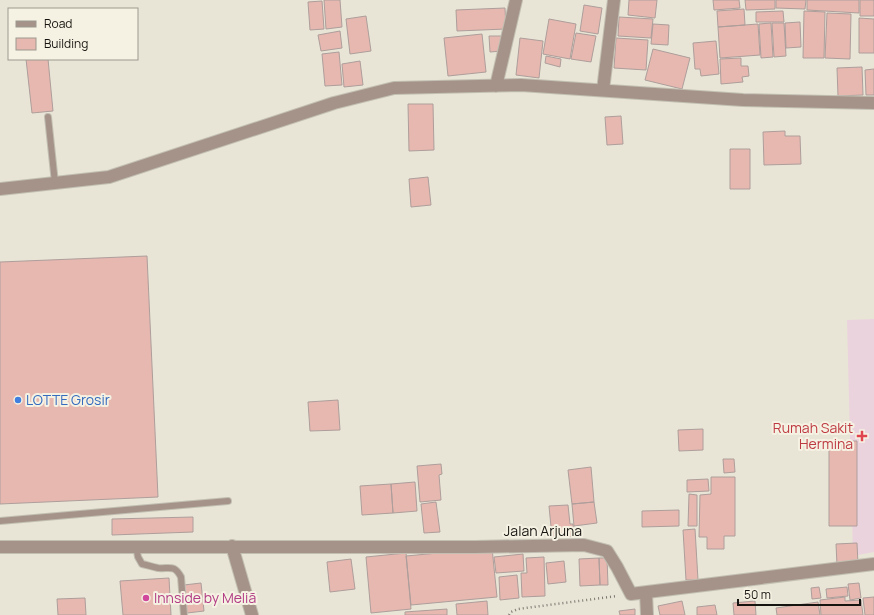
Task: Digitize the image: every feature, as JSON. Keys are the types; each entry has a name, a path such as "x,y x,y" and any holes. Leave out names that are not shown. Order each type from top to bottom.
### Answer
{"street":[{"path":"496,86 516,0"},
{"path":"603,90 614,0"},
{"path":"0,189 109,177 334,103 394,88 521,85 743,100 874,103"},
{"name":"Jalan Arjuna","path":"0,547 475,547 584,545 607,551 617,566 631,594"},
{"path":"232,546 252,615"},
{"path":"631,594 874,564"},
{"path":"646,593 647,615"}],"lane":[{"path":"48,117 55,183"},
{"path":"0,521 228,501"},
{"path":"136,546 139,560 142,564 159,568 168,567 175,570 179,574 184,615"}],"path":[{"path":"509,615 511,612 518,609 631,594"}],"shaded area":[{"name":"Rumah Sakit Hermina","path":"874,319 874,552 853,556 847,320"}],"building":[{"path":"324,0 340,0 342,27 326,29"},
{"path":"629,0 657,0 655,18 628,15"},
{"path":"713,0 739,0 740,8 714,10"},
{"path":"745,0 775,0 775,9 746,10"},
{"path":"776,0 806,0 805,9 776,8"},
{"path":"807,0 859,0 859,13 807,10"},
{"path":"860,0 874,0 874,16 860,16"},
{"path":"322,1 324,29 310,30 308,2"},
{"path":"584,5 602,8 598,34 580,31"},
{"path":"505,8 506,29 457,31 456,10"},
{"path":"744,9 745,25 718,27 717,11"},
{"path":"783,11 784,22 756,22 756,12"},
{"path":"804,11 825,12 824,58 803,58"},
{"path":"827,13 851,14 850,59 825,58"},
{"path":"366,16 371,51 350,54 346,19"},
{"path":"619,17 653,19 651,38 618,36"},
{"path":"859,18 874,19 874,53 859,53"},
{"path":"549,19 576,24 570,59 543,54"},
{"path":"800,22 801,47 786,48 785,23"},
{"path":"771,23 773,57 761,58 759,24"},
{"path":"772,23 784,23 786,56 774,57"},
{"path":"653,24 669,25 668,45 651,44"},
{"path":"758,24 760,55 720,58 718,27"},
{"path":"340,31 342,48 321,51 318,35"},
{"path":"576,33 596,36 591,62 571,59"},
{"path":"482,34 486,72 448,76 444,38"},
{"path":"489,36 501,36 502,51 490,52"},
{"path":"520,38 543,41 539,78 516,75"},
{"path":"616,38 648,40 646,70 614,68"},
{"path":"716,41 719,74 701,76 700,69 695,69 693,43"},
{"path":"653,49 690,58 682,89 645,80"},
{"path":"339,52 342,85 325,86 322,54"},
{"path":"546,56 561,59 560,67 545,63"},
{"path":"741,58 741,66 748,66 749,76 742,77 743,82 721,84 720,59"},
{"path":"26,60 48,60 53,111 32,113"},
{"path":"360,61 363,85 344,87 342,64"},
{"path":"862,67 863,95 838,96 837,68"},
{"path":"874,69 874,95 866,95 865,70"},
{"path":"408,104 433,104 434,150 409,151"},
{"path":"621,116 623,144 607,145 605,117"},
{"path":"785,131 785,136 800,136 801,164 764,165 763,132"},
{"path":"730,149 750,149 750,189 730,189"},
{"path":"428,177 431,205 411,207 409,179"},
{"path":"147,256 158,497 0,504 0,262"},
{"path":"338,400 340,430 310,431 308,402"},
{"path":"703,429 703,450 679,451 678,430"},
{"path":"829,441 857,441 857,526 829,526"},
{"path":"723,459 734,459 735,472 724,473"},
{"path":"441,464 442,474 439,475 441,500 420,502 417,466"},
{"path":"591,467 594,502 572,504 568,470"},
{"path":"711,477 735,477 735,536 724,536 724,549 707,549 707,537 699,537 700,495 711,494"},
{"path":"708,479 709,491 687,492 687,480"},
{"path":"415,482 417,511 393,513 391,484"},
{"path":"391,484 393,513 362,515 360,486"},
{"path":"689,494 697,495 697,526 688,526"},
{"path":"436,502 440,532 424,533 421,504"},
{"path":"594,502 597,523 574,526 572,504"},
{"path":"568,505 570,524 573,524 574,536 552,537 549,506"},
{"path":"679,510 679,526 642,527 642,511"},
{"path":"193,517 193,532 112,535 112,519"},
{"path":"695,529 698,580 686,580 683,530"},
{"path":"857,543 858,564 837,565 836,544"},
{"path":"492,548 497,597 411,605 406,556"},
{"path":"406,553 411,609 371,613 366,557"},
{"path":"523,554 524,571 496,573 494,557"},
{"path":"544,557 545,596 522,597 521,573 527,573 526,558"},
{"path":"599,558 607,558 608,585 600,585"},
{"path":"599,558 600,585 580,586 579,559"},
{"path":"351,559 355,589 330,592 327,562"},
{"path":"564,561 566,582 548,584 546,563"},
{"path":"517,575 519,598 500,600 499,577"},
{"name":"Innside by Meliã","path":"169,578 171,615 123,615 120,581"},
{"path":"201,583 204,611 187,613 184,585"},
{"path":"859,583 861,598 850,600 848,584"},
{"path":"819,587 821,598 812,599 811,588"},
{"path":"847,587 848,596 827,598 826,589"},
{"path":"845,597 845,601 861,600 863,615 821,615 820,600"},
{"path":"874,597 874,615 865,615 863,598"},
{"path":"85,598 86,615 58,615 57,599"},
{"path":"487,601 488,615 457,615 456,604"},
{"path":"682,601 685,615 660,615 658,606"},
{"path":"755,601 756,615 734,615 733,603"},
{"path":"818,602 820,615 777,615 776,608"},
{"path":"715,605 717,615 697,615 697,607"},
{"path":"447,609 447,615 405,615 405,612"},
{"path":"635,609 635,615 620,615 619,611"}],"place":[{"name":"LOTTE Grosir","path":"18,400"},
{"name":"Rumah Sakit Hermina","path":"862,436"},
{"name":"Innside by Meliã","path":"146,598"}]}
